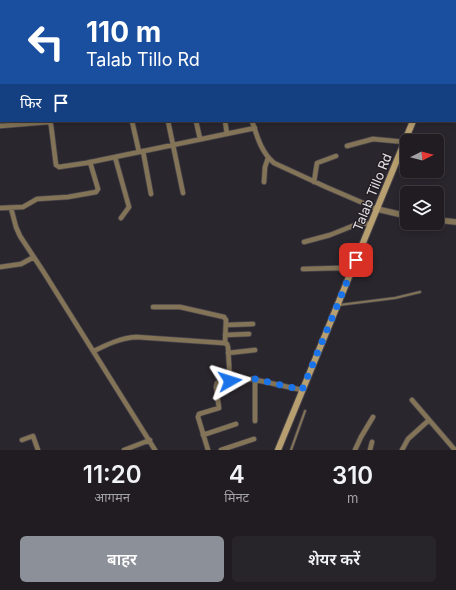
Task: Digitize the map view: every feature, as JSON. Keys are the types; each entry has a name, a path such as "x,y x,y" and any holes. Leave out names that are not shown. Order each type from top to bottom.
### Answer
{"main road":[{"name":"Talab Tillo Rd","path":"408,134 413,122"},
{"name":"Talab Tillo Rd","path":"278,450 400,154"}],"street":[{"path":"0,126 49,122 51,125 57,167 90,162 254,128"},
{"path":"132,122 151,194"},
{"path":"168,122 183,193"},
{"path":"196,122 200,139"},
{"path":"225,122 228,134"},
{"path":"252,122 267,160 264,182"},
{"path":"347,146 373,139 400,142"},
{"path":"314,182 317,163 336,156"},
{"path":"115,157 129,207 121,218"},
{"path":"267,160 377,209 400,214"},
{"path":"0,208 23,207 37,199 68,198 96,192 98,189 90,162"},
{"path":"12,208 18,232 155,450"},
{"path":"444,221 456,222"},
{"path":"304,242 330,235 360,223 371,224"},
{"path":"0,267 21,264 34,257"},
{"path":"303,269 338,268 352,271"},
{"path":"153,306 180,307 225,318 225,343 228,353 230,381"},
{"path":"226,325 253,324"},
{"path":"225,335 249,334"},
{"path":"94,351 122,339 136,337 225,343"},
{"path":"228,353 255,350"},
{"path":"208,450 198,416 218,409 216,385 218,383 255,379 302,390"},
{"path":"255,379 255,421"},
{"path":"412,400 455,450"},
{"path":"355,450 373,417"},
{"path":"402,450 408,439 429,420"},
{"path":"203,435 236,424"},
{"path":"22,440 33,436 38,450"},
{"path":"221,450 254,439"},
{"path":"124,450 150,440"},
{"path":"370,450 372,442"}],"lane":[{"path":"338,306 395,298 420,292"},
{"path":"291,450 306,411"}],"route":[{"path":"230,381 256,379 302,390 356,260"}]}
